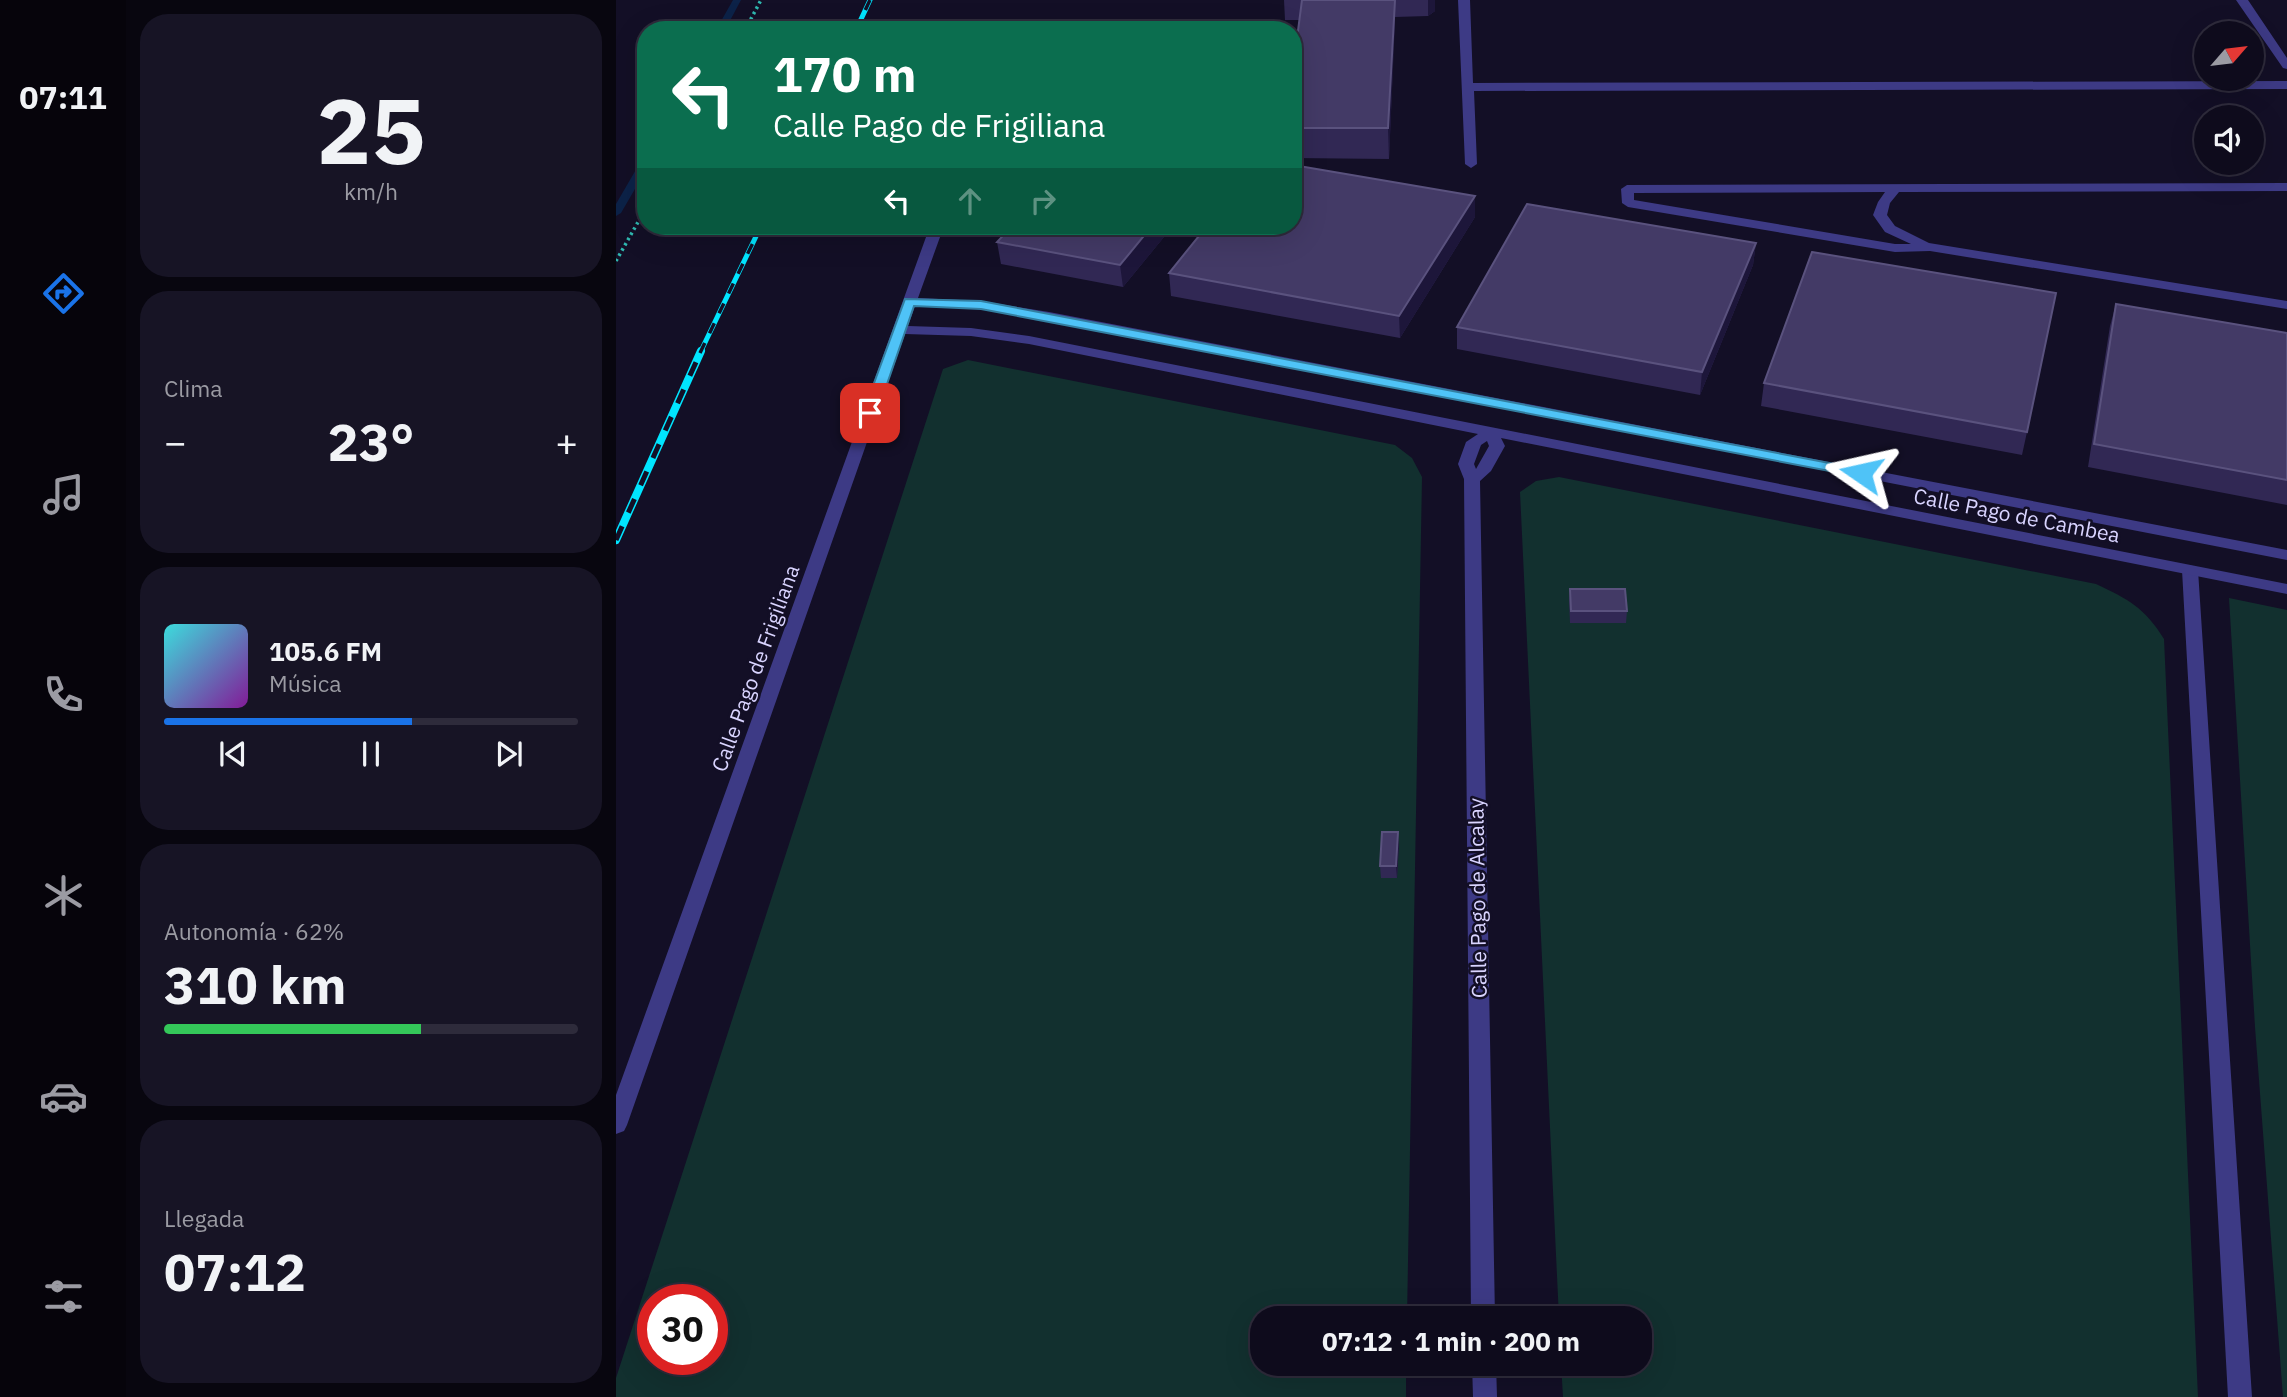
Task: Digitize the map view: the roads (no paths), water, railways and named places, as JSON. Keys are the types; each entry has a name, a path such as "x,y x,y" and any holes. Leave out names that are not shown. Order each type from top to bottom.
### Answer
{"street":[{"path":"1464,0 1471,164"},
{"path":"2242,0 2287,66"},
{"path":"1468,87 2287,85"},
{"path":"2287,187 1627,189 1628,203 1895,248 1930,247 2287,305"},
{"path":"1895,188 1884,202 1880,215 1890,229 1930,247"},
{"name":"Calle Pago de Frigiliana","path":"616,1125 934,235"},
{"name":"Calle Pago de Cambea","path":"909,302 981,305 1049,316 2287,555"},
{"name":"Calle Pago de Cambea","path":"899,330 971,332 1029,340 2287,589"},
{"path":"1491,433 1506,404"},
{"name":"Calle Pago de Alcalay","path":"1483,1306 1472,479 1486,468 1497,446 1491,433"},
{"path":"2190,570 2240,1397"},
{"path":"1484,1376 1485,1397"}],"waterway":[{"path":"725,21 737,0"},
{"path":"616,213 637,177"}],"railway":[{"path":"860,21 870,0"},
{"path":"700,353 757,235"},
{"path":"616,540 701,351"}]}
